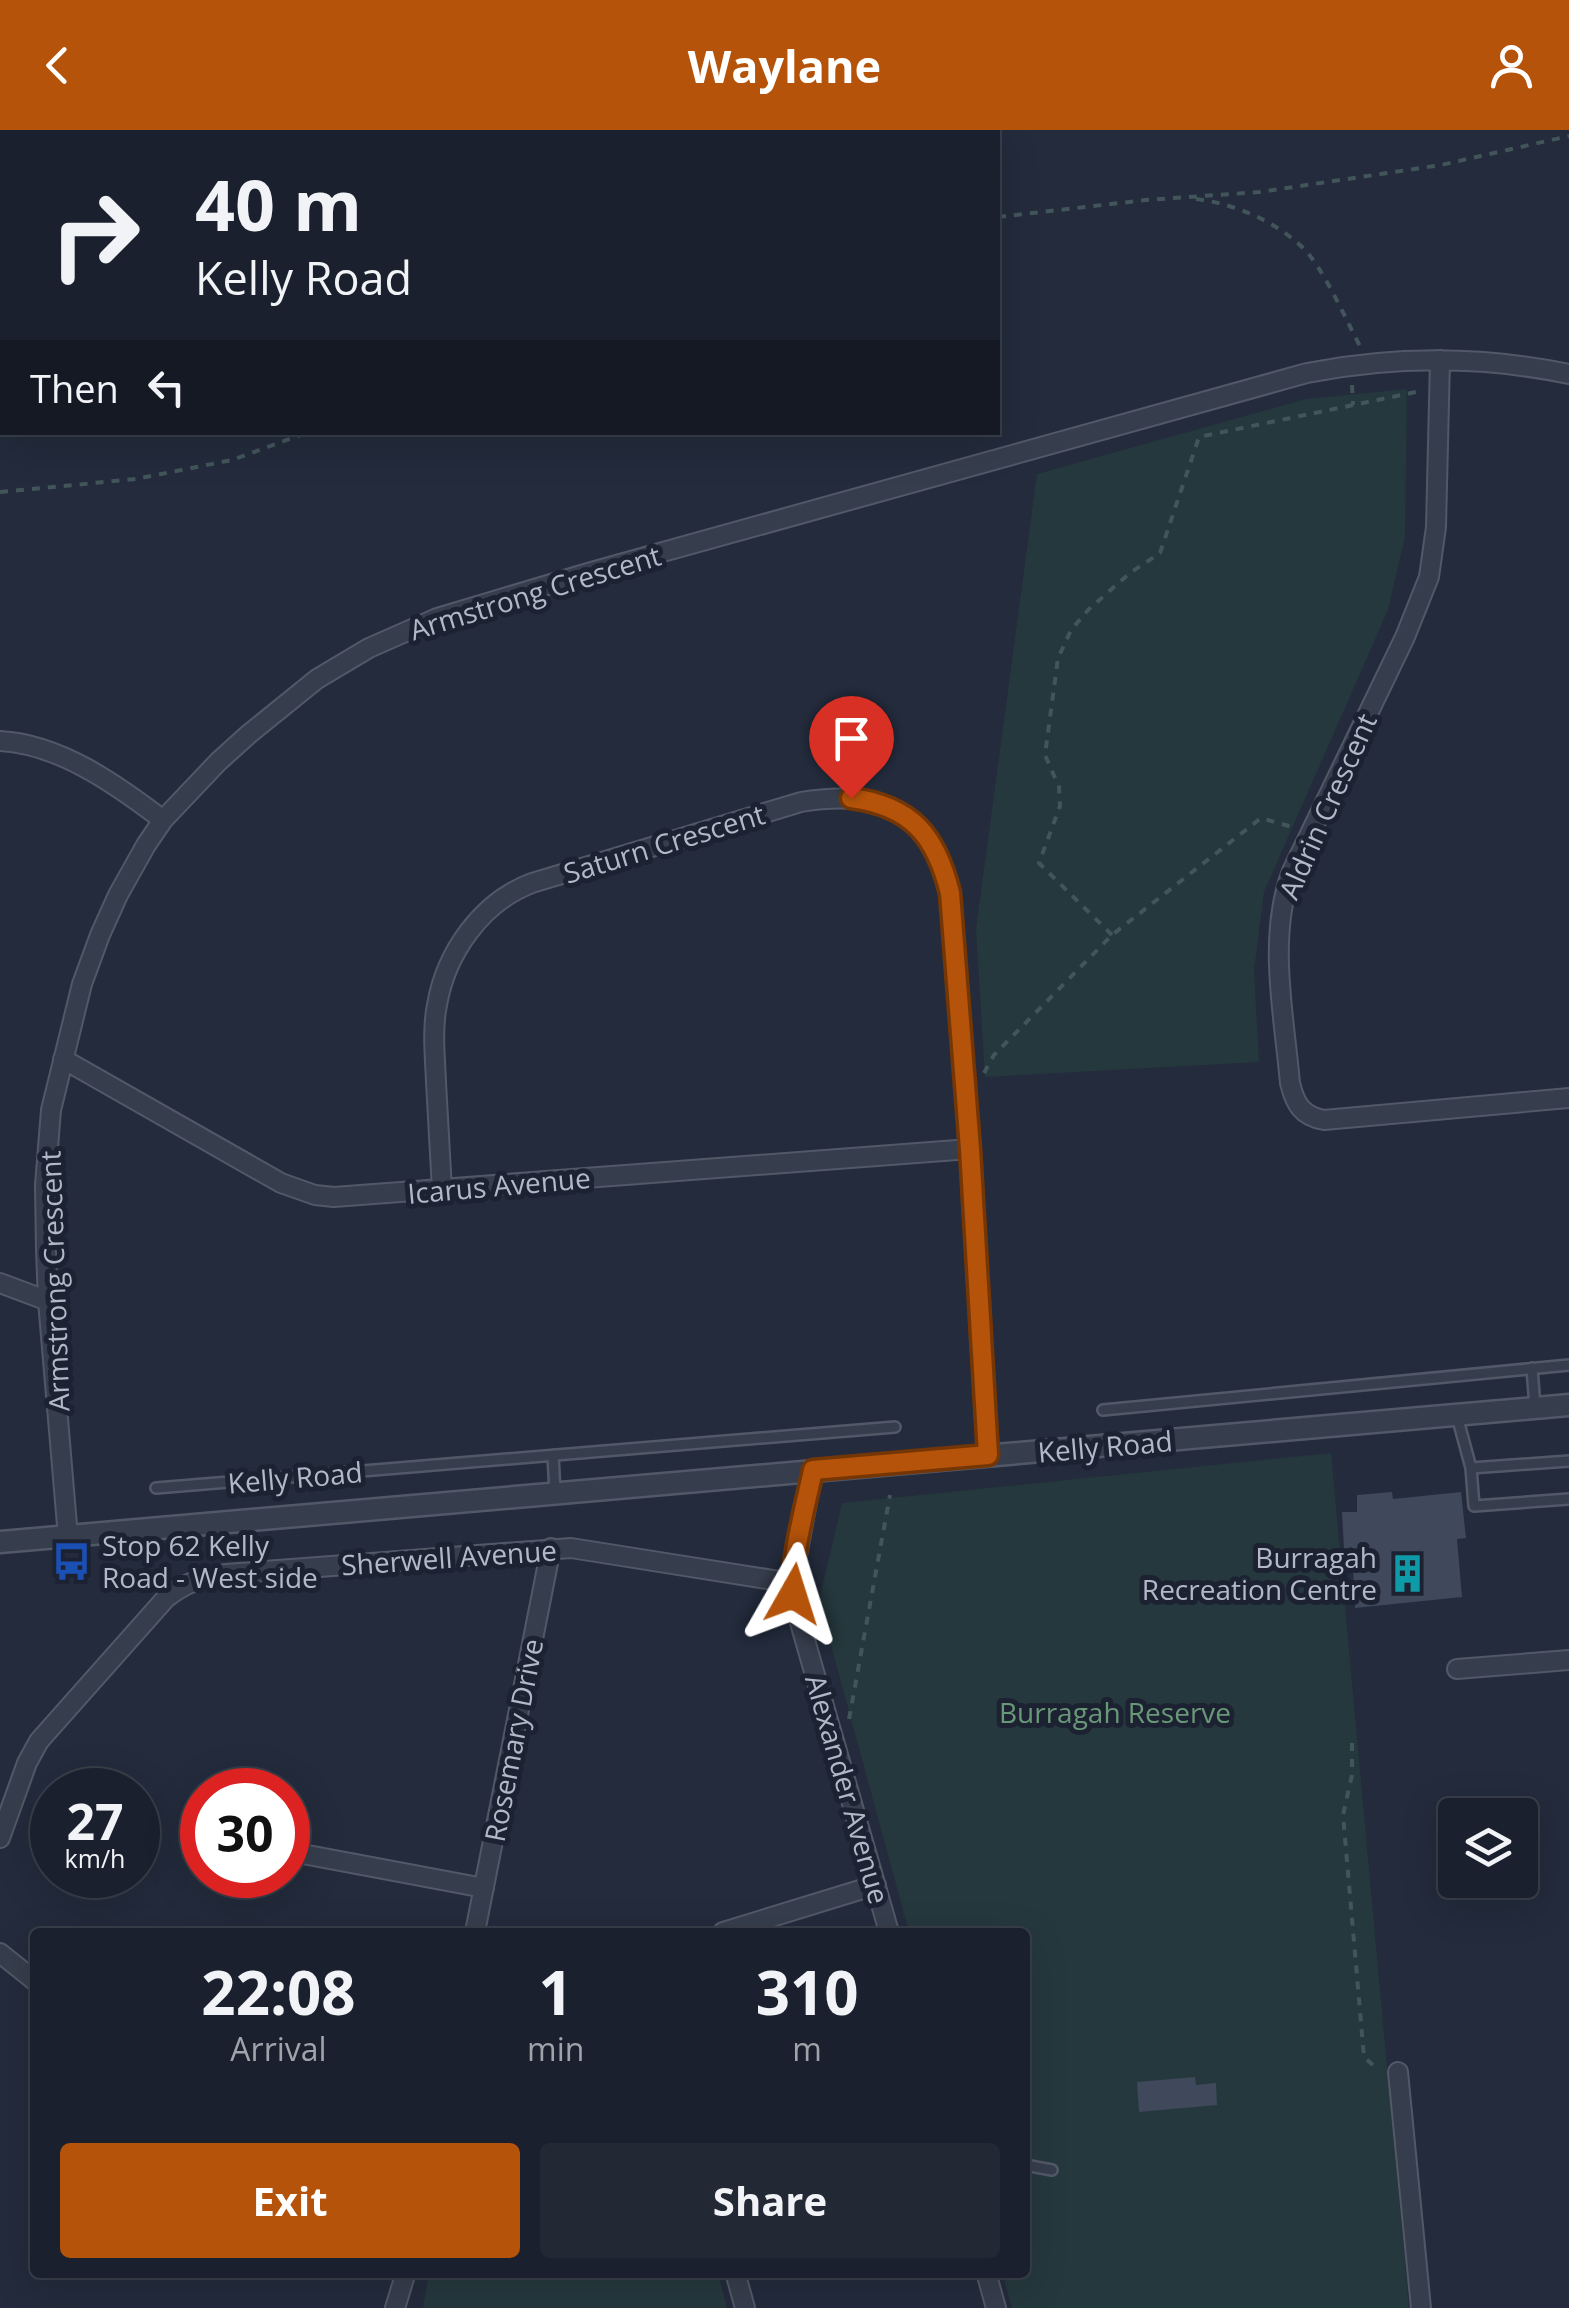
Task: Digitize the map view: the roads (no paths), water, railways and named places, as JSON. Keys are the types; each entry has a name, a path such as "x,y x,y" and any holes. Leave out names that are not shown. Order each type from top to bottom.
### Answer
{"street":[{"name":"Armstrong Crescent","path":"68,1537 48,1300 45,1185 52,1110 82,984 132,868 164,820 249,734 317,679 368,648 437,618 1272,381 1368,362 1440,360 1518,365 1569,374"},
{"name":"Aldrin Crescent","path":"1440,360 1436,528 1430,577 1282,896 1282,994 1290,1083 1301,1110 1324,1120 1569,1098"},
{"path":"0,742 27,744 64,758 164,820"},
{"name":"Saturn Crescent","path":"442,1190 436,1008 441,984 454,956 487,909 517,888 801,802 851,798 900,812 916,823 936,849 950,893 988,1455"},
{"name":"Icarus Avenue","path":"63,1059 222,1152 316,1195 353,1197 970,1149"},
{"path":"0,1283 48,1300"},
{"name":"Kelly Road","path":"0,1542 1569,1405"},
{"name":"Alexander Avenue","path":"813,1470 792,1583 794,1602 889,1928"},
{"name":"Sherwell Avenue","path":"0,1838 39,1741 166,1598 188,1583 226,1574 551,1548 606,1552 792,1583"},
{"name":"Rosemary Drive","path":"475,1928 551,1548"},
{"path":"1457,1669 1569,1660"},
{"path":"310,1855 484,1888"},
{"path":"736,1928 876,1884"},
{"path":"0,1953 30,1977"},
{"path":"1398,2072 1421,2308"},
{"path":"395,2308 404,2278"},
{"path":"737,2278 746,2308"},
{"path":"988,2278 996,2308"}],"lane":[{"name":"Kelly Road","path":"1103,1410 1569,1365"},
{"path":"1532,1368 1535,1407"},
{"path":"1456,1414 1471,1468 1474,1506 1569,1499"},
{"name":"Kelly Road","path":"156,1488 896,1428"},
{"path":"553,1455 556,1494"},
{"path":"1471,1468 1569,1461"},
{"path":"1030,2167 1052,2170"}],"place":[{"name":"Stop 62 Kelly Road - West side","path":"72,1561"},
{"name":"Burragah Recreation Centre","path":"1407,1573"}],"park label":[{"name":"Burragah Reserve","path":"1115,1712"}]}
